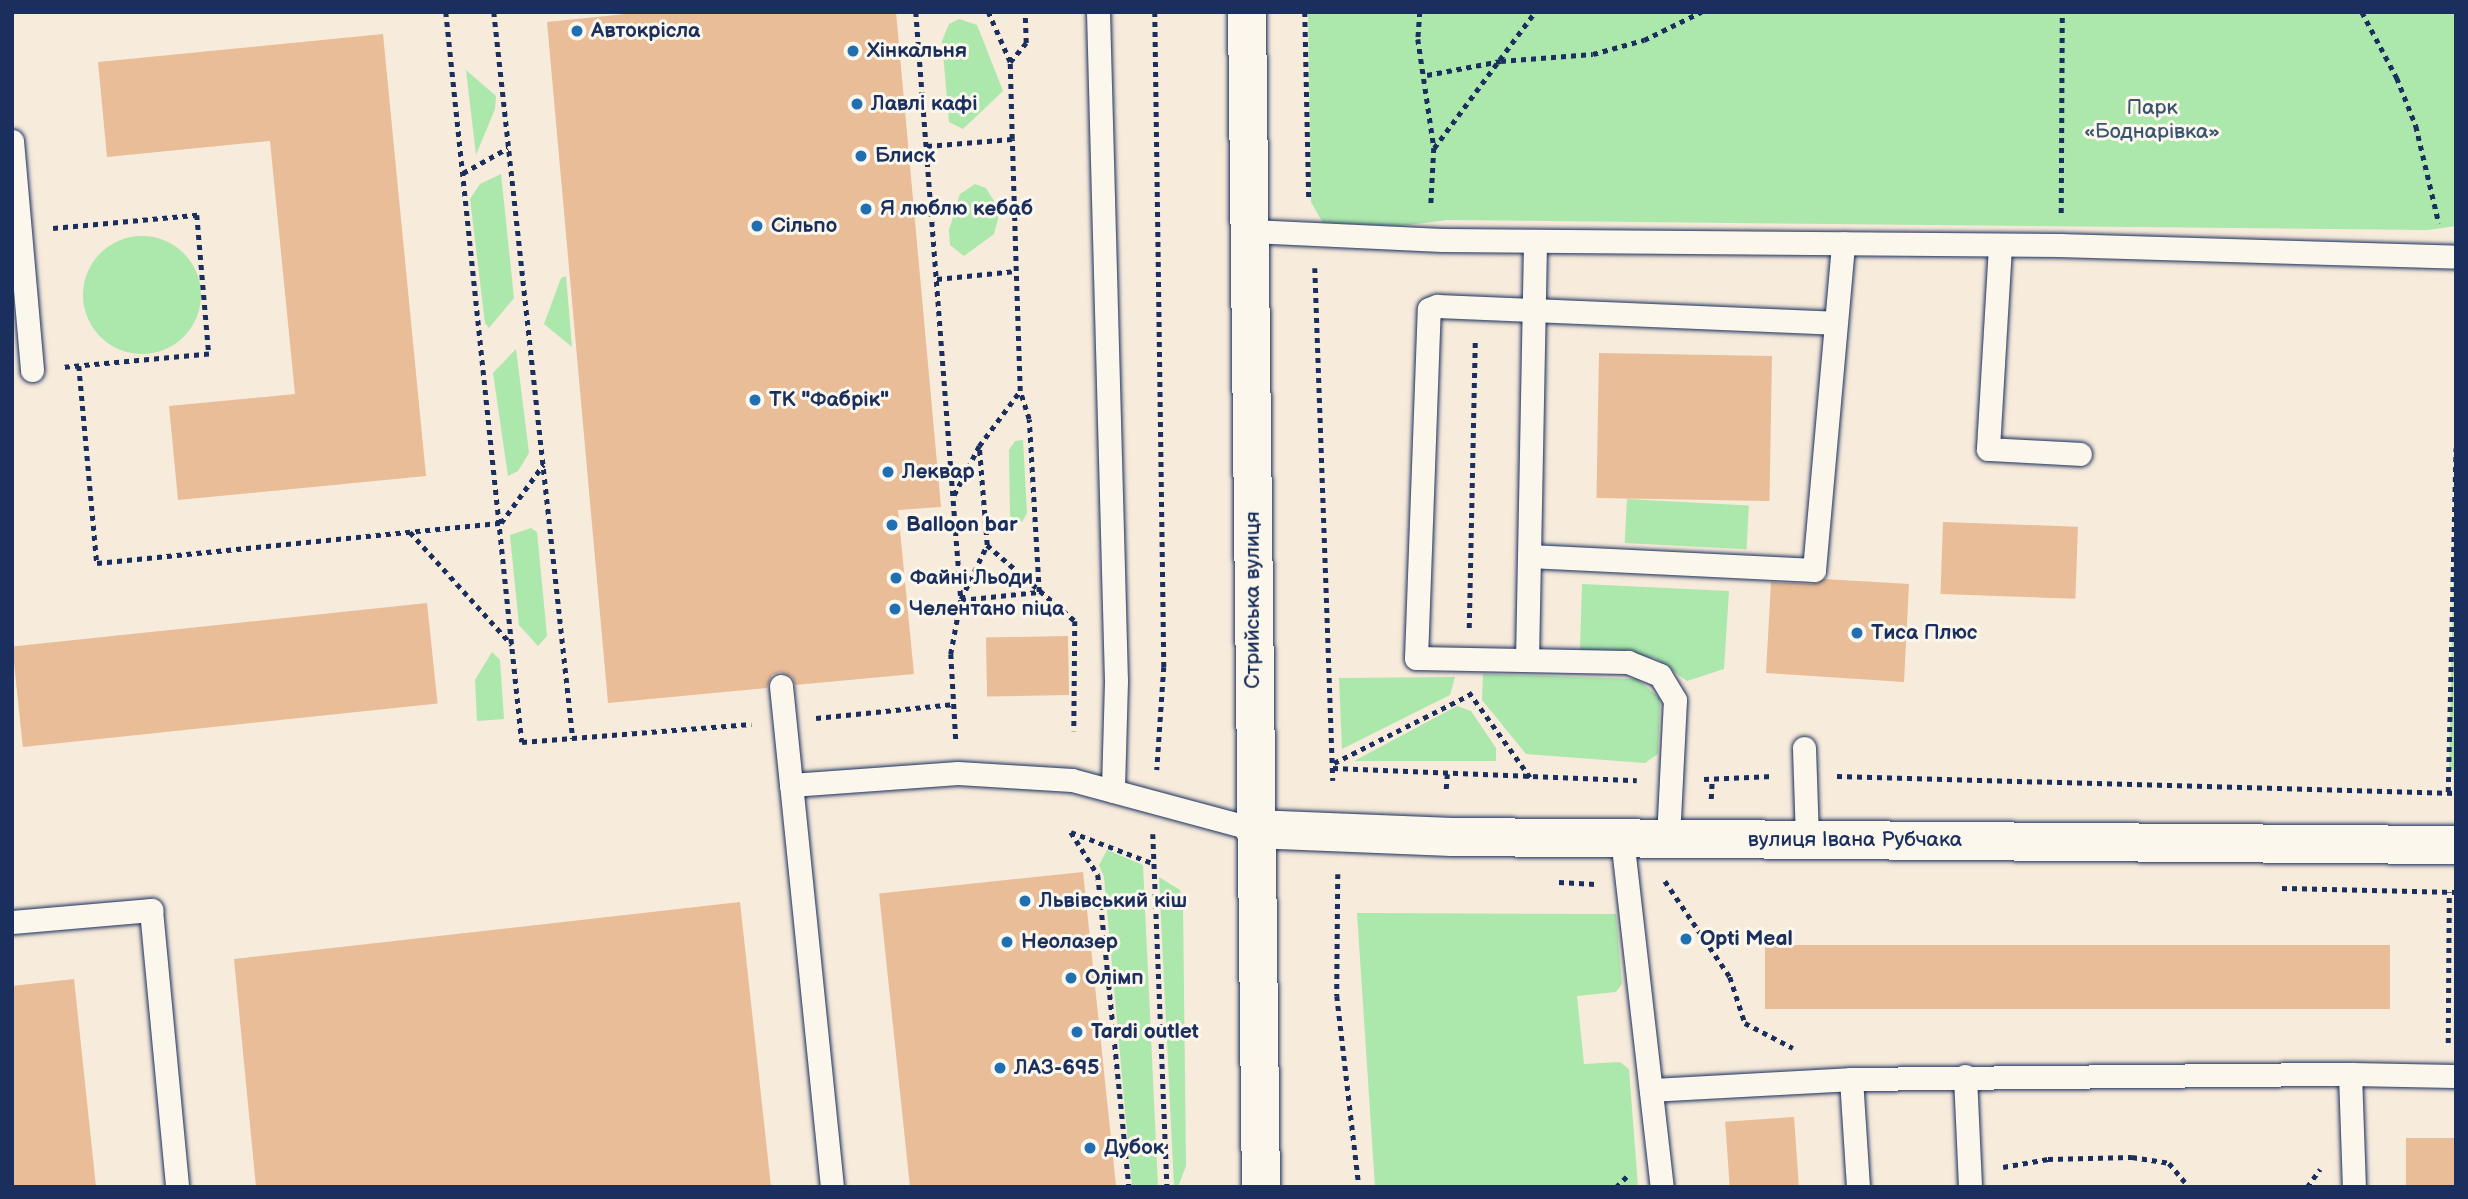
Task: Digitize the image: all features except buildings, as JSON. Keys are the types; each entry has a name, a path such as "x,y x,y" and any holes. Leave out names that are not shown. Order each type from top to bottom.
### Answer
{"street":[{"name":"Стрийська вулиця","path":"1247,12 1251,231 1254,829 1261,1187"},
{"name":"вулиця Івана Рубчака","path":"1254,829 1622,838 2456,845"}],"lane":[{"path":"1098,12 1116,681 1112,791"},
{"path":"12,141 32,370"},
{"path":"1251,231 1442,240 2061,245 2450,257"},
{"path":"1527,660 1535,241"},
{"path":"1530,556 1814,570 1843,243"},
{"path":"2000,246 1988,449 2080,454"},
{"path":"1668,838 1675,700 1660,675 1628,662 1416,658 1429,309 1437,306 1835,323"},
{"path":"781,686 832,1187"},
{"path":"1804,748 1807,839"},
{"path":"791,785 958,773 1072,780 1254,829"},
{"path":"1622,838 1662,1187"},
{"path":"12,922 151,911 177,1187"},
{"path":"2350,1074 2354,1187"},
{"path":"1651,1090 1965,1076 2452,1076"},
{"path":"1965,1076 1970,1183"},
{"path":"1851,1079 1858,1187"}],"path":[{"path":"446,12 522,743 784,722 954,704"},
{"path":"494,12 573,739"},
{"path":"916,12 961,600"},
{"path":"988,12 1010,62 1020,391 1030,419 1039,592"},
{"path":"1010,62 1026,43 1025,12"},
{"path":"1154,803 1164,667 1155,12"},
{"path":"1305,12 1309,233 1318,286 1333,781"},
{"path":"1420,12 1418,39 1427,75 1434,148 1431,216 1442,240"},
{"path":"1434,148 1502,61 1535,12"},
{"path":"1427,75 1502,61 1593,54 1644,40 1701,12"},
{"path":"2061,245 2062,12"},
{"path":"2362,12 2398,78 2416,126 2450,257"},
{"path":"927,146 1012,139"},
{"path":"463,173 508,148"},
{"path":"21,231 197,215 209,354 32,370"},
{"path":"937,279 1016,271"},
{"path":"79,366 97,563 501,523 543,465"},
{"path":"953,497 979,446 1020,391"},
{"path":"958,773 951,654 961,600 987,545 979,446"},
{"path":"2448,792 2456,448"},
{"path":"410,532 512,646"},
{"path":"987,545 1075,621 1074,731"},
{"path":"961,600 1039,592"},
{"path":"1468,659 1469,695 1530,777"},
{"path":"1334,766 1469,695"},
{"path":"1334,766 1447,774 1644,781"},
{"path":"1446,789 1447,774"},
{"path":"1698,779 1804,775 2456,793"},
{"path":"1712,779 1712,800"},
{"path":"1129,1187 1098,875 1071,832 1152,863 1167,1187"},
{"path":"1338,876 1337,996 1359,1187"},
{"path":"1662,877 1730,977 1745,1023 1851,1079"},
{"path":"2449,892 2452,1076"},
{"path":"1970,1183 2048,1159 2132,1157 2169,1163 2189,1187"}],"green space":[{"name":"Парк «Боднарівка»","path":"1308,12 2456,12 2456,226 2427,230 1447,220 1401,226 1323,223 1311,202"},
{"path":"959,19 977,25 1003,91 963,129 949,122 942,41 949,24"},
{"path":"466,70 496,96 495,109 476,155"},
{"path":"501,174 514,298 489,328 485,323 470,199 480,184"},
{"path":"975,184 986,188 1000,211 994,234 964,256 950,245 949,230 960,194"},
{"path":"142,236 164,241 184,253 196,273 201,295 196,317 184,337 164,349 142,354 120,349 100,337 88,317 83,295 88,273 100,253 120,241"},
{"path":"566,276 572,347 544,324 561,278"},
{"path":"516,349 529,453 518,471 508,476 493,373"},
{"path":"1023,440 1027,513 1022,522 1010,516 1009,450 1015,441"},
{"path":"2456,448 2456,770 2449,770"},
{"path":"1627,499 1749,505 1747,549 1625,543"},
{"path":"531,528 537,532 547,636 538,646 519,625 510,535"},
{"path":"1582,584 1729,591 1724,669 1687,681 1655,658 1580,650"},
{"path":"492,652 500,660 504,719 477,721 475,680"},
{"path":"1483,674 1637,679 1660,698 1658,754 1645,763 1526,754 1482,700"},
{"path":"1455,677 1450,695 1342,749 1339,678"},
{"path":"1457,706 1471,711 1496,748 1496,761 1354,761"},
{"path":"1107,850 1143,865 1158,1187 1132,1187 1104,877 1099,865"},
{"path":"1159,877 1180,890 1183,904 1186,1166 1178,1187 1174,1187"},
{"path":"1357,913 1616,914 1622,984 1616,992 1577,996 1584,1064 1620,1062 1629,1069 1638,1187 1375,1187"}],"place":[{"name":"Автокрісла","path":"577,31"},
{"name":"Хінкальня","path":"853,51"},
{"name":"Лавлі кафі","path":"857,104"},
{"name":"Блиск","path":"861,156"},
{"name":"Я люблю кебаб","path":"866,209"},
{"name":"Сільпо","path":"757,226"},
{"name":"ТК \"Фабрік\"","path":"755,400"},
{"name":"Леквар","path":"888,472"},
{"name":"Balloon bar","path":"892,525"},
{"name":"Файні Льоди","path":"896,578"},
{"name":"Челентано піца","path":"895,609"},
{"name":"Тиса Плюс","path":"1857,633"},
{"name":"Львівський кіш","path":"1025,901"},
{"name":"Opti Meal","path":"1686,939"},
{"name":"Неолазер","path":"1007,942"},
{"name":"Олімп","path":"1071,978"},
{"name":"Tardi outlet","path":"1077,1032"},
{"name":"ЛАЗ-695","path":"1000,1068"},
{"name":"Дубок","path":"1090,1148"}]}
